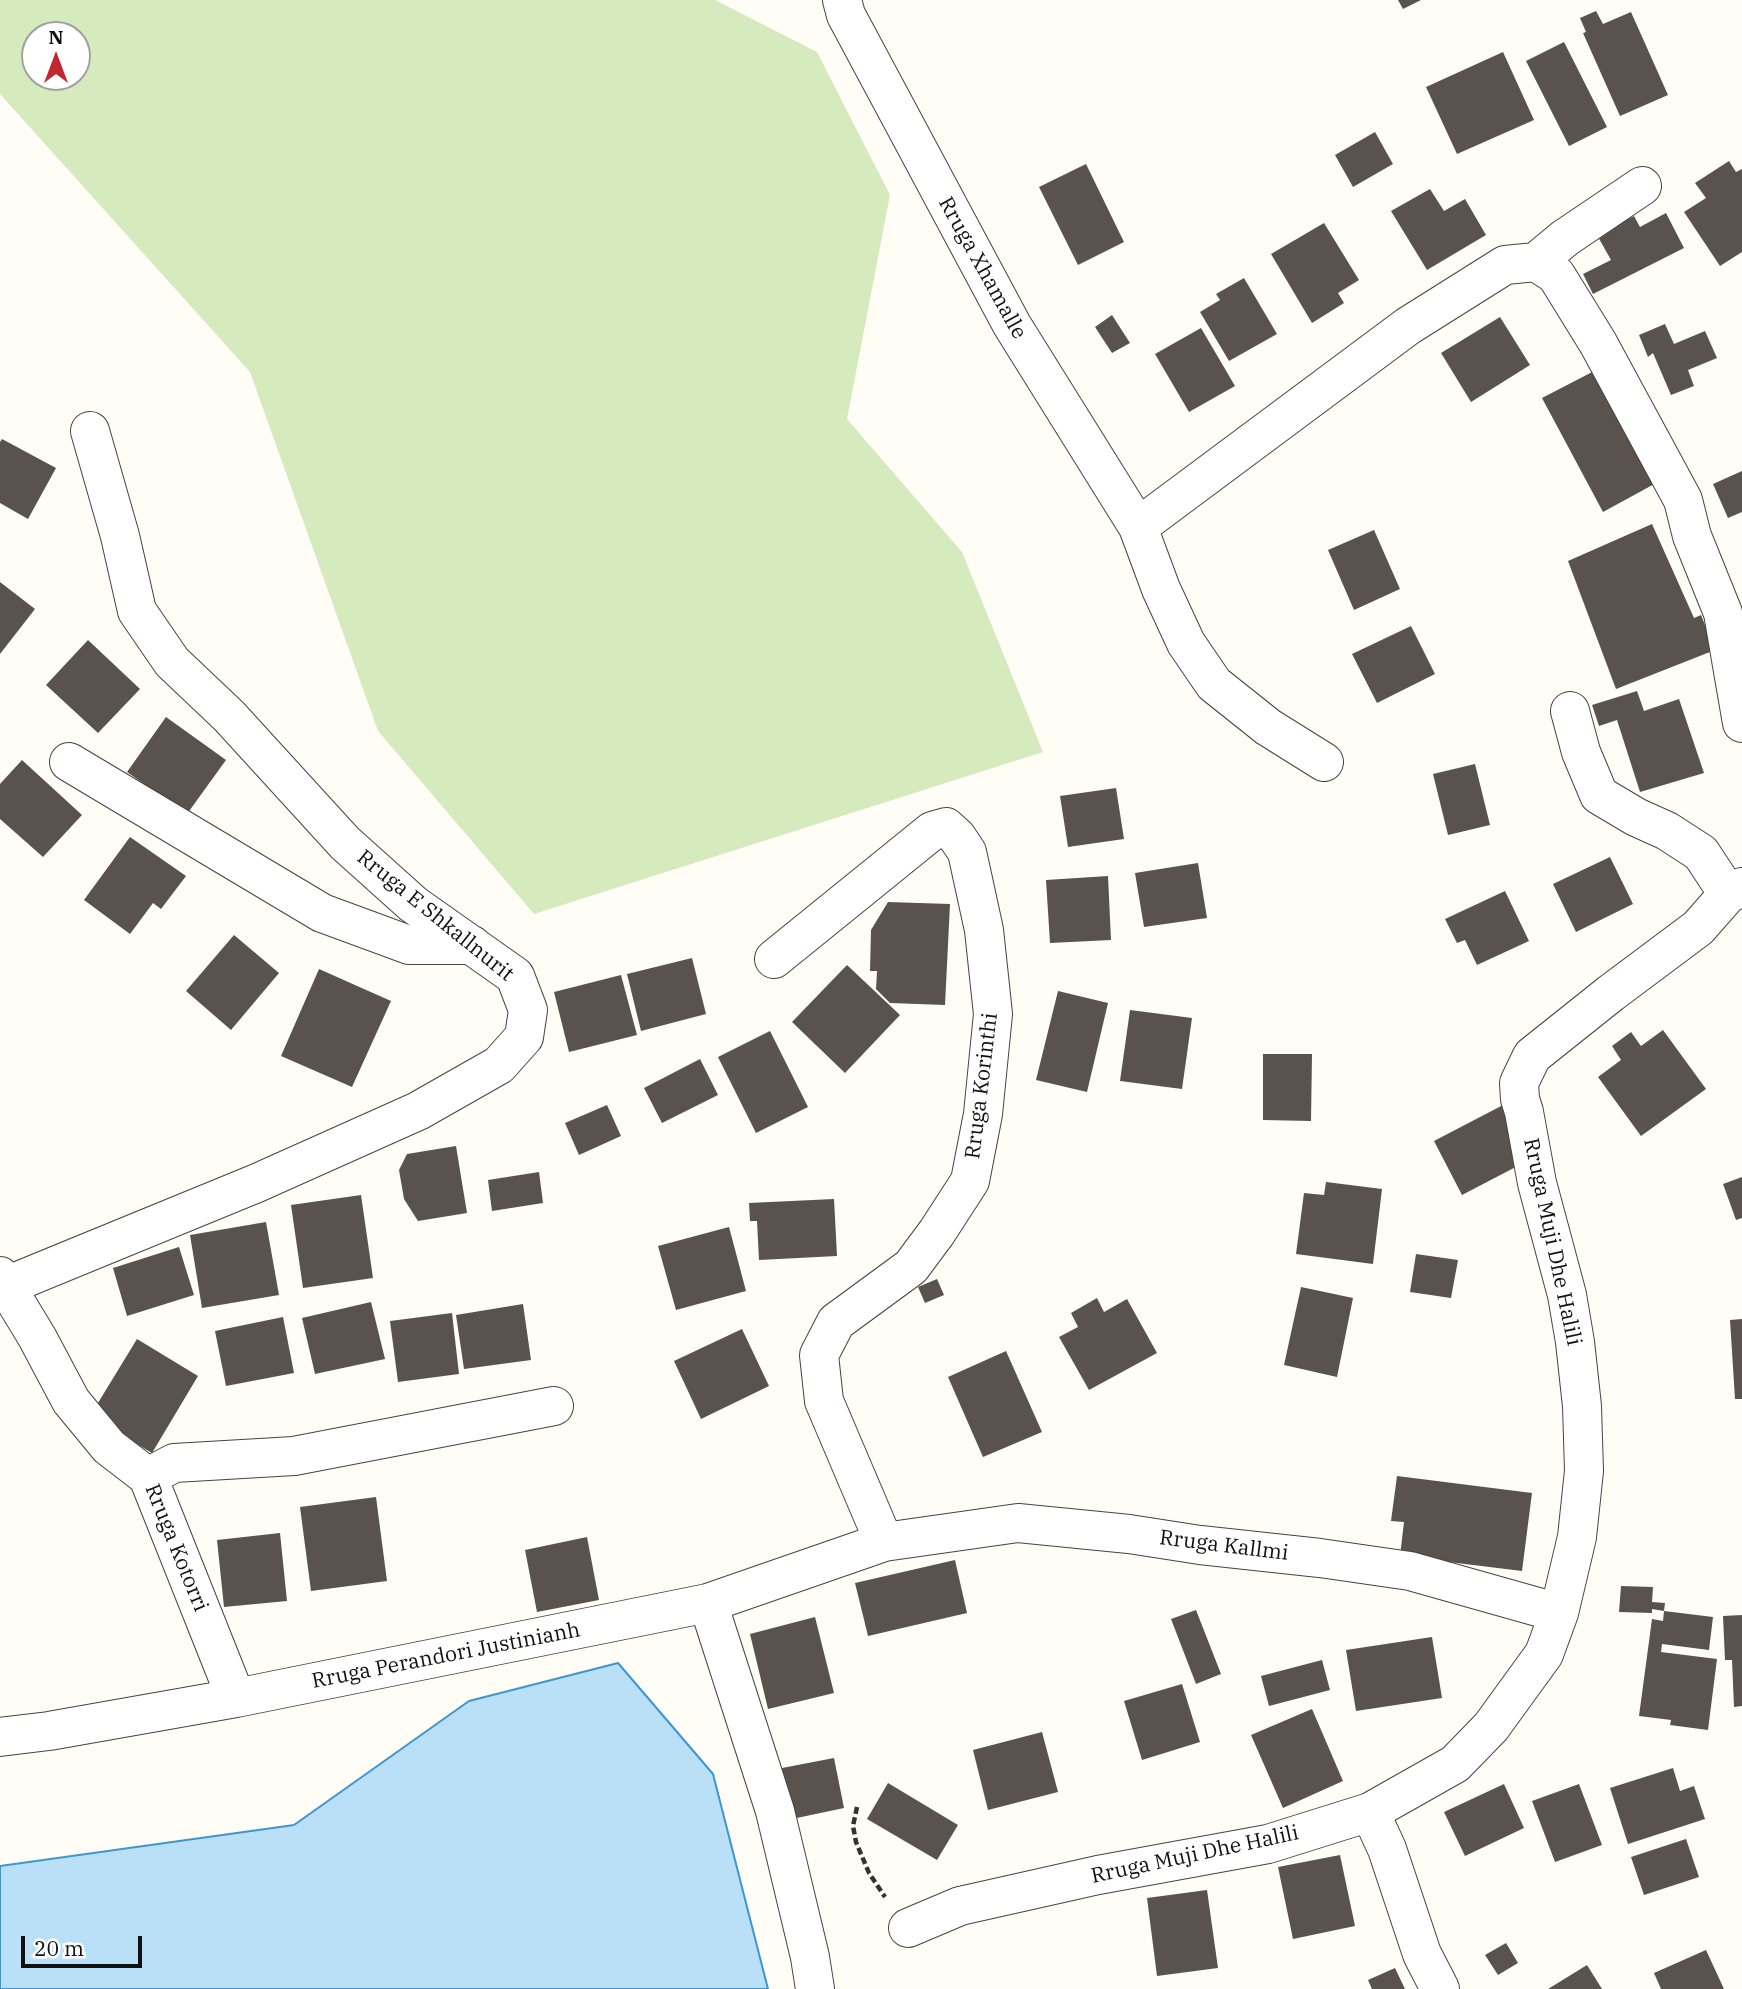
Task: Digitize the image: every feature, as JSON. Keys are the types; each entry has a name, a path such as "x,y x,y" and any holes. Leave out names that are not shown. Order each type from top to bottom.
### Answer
{"street":[{"name":"Rruga Xhamalle","path":"842,0 846,15 1013,325 1138,527 1161,589 1186,643 1214,684 1268,727 1324,762"},
{"path":"1138,527 1408,326 1504,265 1536,262 1565,238 1642,186"},
{"path":"1536,262 1556,275 1598,343 1683,500 1692,536 1723,613 1742,723"},
{"name":"Rruga E Shkallnurit","path":"3,1281 257,1183 405,1117 499,1065 524,1037 528,1010 515,976 413,904 345,843 229,716 172,662 137,611 120,536 90,431"},
{"path":"1570,711 1581,752 1599,795 1636,817 1667,831 1700,853 1735,890"},
{"path":"69,762 322,913 409,945 472,945"},
{"name":"Rruga Korinthi","path":"774,959 932,831 946,827 967,852 984,930 993,1014 983,1114 970,1181 911,1267 836,1322 819,1355 824,1401 884,1542"},
{"name":"Rruga Muji Dhe Halili","path":"908,1928 960,1906 1098,1875 1268,1844 1370,1812 1454,1763 1491,1727 1544,1654 1559,1614 1577,1537 1584,1471 1582,1406 1567,1295 1537,1183 1519,1083 1532,1056 1698,928 1735,890"},
{"name":"Rruga Kotorri","path":"3,1281 71,1401 109,1447 148,1477 236,1698"},
{"path":"148,1477 174,1463 294,1456 554,1406"},
{"name":"Rruga Kallmi","path":"884,1542 1018,1523 1101,1531 1410,1570 1559,1614"},
{"name":"Rruga Perandori Justinianh","path":"0,1737 236,1698 708,1603 884,1542"},
{"path":"708,1603 775,1811 810,1957 815,1989"},
{"path":"1370,1812 1387,1849 1422,1954 1440,1989"}],"path":[{"path":"857,1807 853,1826 856,1842 869,1873 908,1928"}],"green space":[{"path":"0,0 715,0 817,52 890,195 847,419 962,552 1043,752 534,914 378,731 250,372 0,94"}],"water":[{"path":"618,1663 713,1774 768,1989 0,1989 0,1866 294,1825 469,1701"}],"building":[{"path":"1398,0 1421,0 1403,9"},
{"path":"1596,11 1603,24 1631,12 1668,95 1620,116 1583,33 1586,32 1580,18"},
{"path":"1564,42 1607,127 1569,146 1526,61"},
{"path":"1503,52 1534,120 1457,154 1426,87"},
{"path":"1375,132 1393,164 1353,187 1335,155"},
{"path":"1729,161 1736,172 1742,169 1742,252 1720,266 1684,212 1706,198 1695,183"},
{"path":"1086,164 1124,242 1078,265 1039,187"},
{"path":"1430,189 1444,211 1465,199 1486,235 1427,270 1391,211"},
{"path":"1666,213 1684,248 1593,294 1583,274 1611,260 1597,235 1634,216 1640,227"},
{"path":"1324,223 1359,280 1338,293 1344,303 1312,323 1271,254"},
{"path":"1244,278 1277,334 1229,361 1200,312 1220,300 1216,294"},
{"path":"1112,315 1130,343 1112,353 1095,327"},
{"path":"1500,317 1530,365 1471,402 1441,353"},
{"path":"1665,324 1674,344 1705,331 1717,358 1688,370 1694,386 1671,395 1653,353 1648,357 1639,335"},
{"path":"1201,328 1235,386 1189,412 1155,354"},
{"path":"1598,369 1658,482 1603,512 1542,398"},
{"path":"2,439 56,468 28,519 0,503"},
{"path":"1742,471 1742,512 1728,518 1713,484"},
{"path":"1652,524 1694,618 1701,615 1715,650 1616,689 1568,561"},
{"path":"1374,530 1400,589 1354,610 1328,550"},
{"path":"0,582 35,609 0,654"},
{"path":"1411,626 1435,674 1377,703 1352,654"},
{"path":"88,640 140,689 98,733 46,685"},
{"path":"1637,691 1644,711 1679,699 1704,773 1640,792 1617,720 1599,726 1592,705"},
{"path":"166,717 226,760 187,814 127,772"},
{"path":"22,760 82,815 43,857 0,819 0,784"},
{"path":"1475,764 1490,825 1448,835 1433,774"},
{"path":"1116,788 1124,839 1068,847 1060,796"},
{"path":"130,837 186,876 161,909 153,903 130,934 84,900"},
{"path":"1610,857 1633,904 1576,932 1553,884"},
{"path":"1198,863 1207,918 1144,927 1135,873"},
{"path":"1108,876 1111,940 1050,943 1046,880"},
{"path":"1505,891 1529,941 1477,965 1465,940 1457,943 1445,919"},
{"path":"888,902 950,904 945,1005 890,1003 876,989 877,971 870,971 871,930"},
{"path":"234,935 279,973 231,1030 186,991"},
{"path":"692,958 706,1014 641,1031 627,974"},
{"path":"847,965 900,1015 845,1073 792,1022"},
{"path":"319,969 391,1001 352,1087 281,1056"},
{"path":"621,975 637,1035 569,1052 554,992"},
{"path":"1058,991 1108,1003 1087,1092 1036,1080"},
{"path":"1130,1010 1192,1018 1182,1089 1120,1081"},
{"path":"1663,1030 1706,1089 1641,1136 1598,1077 1621,1060 1612,1046 1631,1032 1641,1046"},
{"path":"770,1031 808,1107 756,1133 718,1057"},
{"path":"1263,1054 1312,1054 1311,1121 1263,1120"},
{"path":"700,1059 718,1095 662,1123 644,1088"},
{"path":"1505,1104 1533,1158 1462,1195 1434,1141"},
{"path":"607,1105 621,1136 579,1155 565,1123"},
{"path":"456,1146 467,1213 418,1221 404,1199 399,1170 407,1154"},
{"path":"539,1172 543,1203 492,1211 488,1180"},
{"path":"1742,1177 1742,1218 1736,1220 1723,1184"},
{"path":"1326,1182 1382,1189 1373,1264 1296,1254 1304,1193 1324,1195"},
{"path":"361,1195 373,1278 303,1288 291,1205"},
{"path":"834,1199 837,1256 759,1260 757,1221 750,1221 749,1203"},
{"path":"266,1222 279,1295 202,1308 190,1235"},
{"path":"729,1227 746,1291 676,1310 658,1246"},
{"path":"179,1247 194,1295 127,1316 113,1268"},
{"path":"1416,1254 1458,1260 1451,1298 1410,1292"},
{"path":"937,1279 944,1295 925,1303 918,1287"},
{"path":"1301,1287 1353,1298 1337,1377 1284,1365"},
{"path":"1097,1298 1104,1312 1127,1299 1157,1353 1089,1390 1059,1337 1078,1327 1071,1313"},
{"path":"371,1302 385,1359 315,1374 302,1318"},
{"path":"523,1304 531,1360 464,1369 456,1315"},
{"path":"452,1313 459,1374 398,1382 390,1321"},
{"path":"283,1317 294,1373 226,1386 215,1331"},
{"path":"1742,1319 1742,1399 1735,1399 1730,1320"},
{"path":"742,1329 769,1386 701,1419 674,1361"},
{"path":"137,1339 198,1376 152,1453 90,1416"},
{"path":"1006,1351 1042,1432 983,1457 948,1377"},
{"path":"1397,1476 1532,1493 1522,1571 1400,1556 1404,1522 1391,1521"},
{"path":"376,1497 387,1581 311,1591 300,1507"},
{"path":"280,1533 287,1601 224,1607 217,1540"},
{"path":"587,1537 599,1600 537,1612 525,1550"},
{"path":"955,1560 967,1613 868,1636 855,1583"},
{"path":"1621,1586 1653,1587 1652,1602 1665,1603 1664,1611 1652,1609 1652,1613 1619,1612"},
{"path":"1196,1610 1221,1674 1196,1684 1171,1619"},
{"path":"1664,1611 1713,1617 1709,1650 1662,1644 1661,1652 1717,1659 1708,1730 1670,1725 1671,1720 1639,1716 1652,1619 1663,1621"},
{"path":"1742,1615 1742,1706 1734,1707 1732,1660 1725,1660 1723,1616"},
{"path":"815,1617 834,1693 768,1709 750,1634"},
{"path":"1432,1637 1442,1698 1356,1711 1346,1650"},
{"path":"1322,1660 1330,1690 1269,1706 1261,1676"},
{"path":"1182,1684 1200,1742 1142,1760 1124,1701"},
{"path":"1312,1709 1343,1781 1283,1808 1251,1735"},
{"path":"1042,1732 1058,1792 988,1810 973,1750"},
{"path":"834,1758 844,1808 792,1819 782,1768"},
{"path":"1673,1768 1680,1791 1694,1786 1705,1819 1628,1844 1610,1788"},
{"path":"888,1783 958,1825 937,1860 867,1819"},
{"path":"1504,1784 1524,1828 1465,1856 1444,1812"},
{"path":"1579,1784 1602,1845 1555,1862 1532,1801"},
{"path":"1686,1839 1699,1877 1644,1895 1631,1857"},
{"path":"1340,1855 1355,1926 1293,1939 1278,1867"},
{"path":"1207,1890 1218,1968 1157,1976 1147,1898"},
{"path":"1506,1943 1518,1963 1498,1975 1485,1955"},
{"path":"1706,1950 1724,1989 1661,1989 1654,1973"},
{"path":"1587,1965 1602,1989 1548,1989"},
{"path":"1395,1968 1405,1989 1372,1989 1368,1980"}]}
